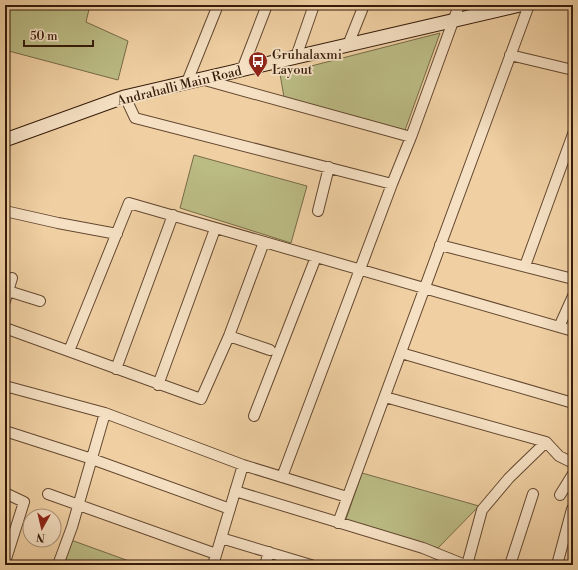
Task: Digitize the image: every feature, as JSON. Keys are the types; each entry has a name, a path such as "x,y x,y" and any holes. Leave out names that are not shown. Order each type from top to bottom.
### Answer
{"main road":[{"name":"Andrahalli Main Road","path":"5,140 129,96 520,5"}],"street":[{"path":"187,82 218,5"},
{"path":"242,70 267,5"},
{"path":"296,57 314,5"},
{"path":"348,45 364,5"},
{"path":"282,477 411,137 458,5"},
{"path":"338,523 529,5"},
{"path":"510,55 573,70"},
{"path":"200,79 411,137"},
{"path":"129,96 128,103 135,118 392,184"},
{"path":"524,266 573,134"},
{"path":"318,211 329,167"},
{"path":"69,351 129,203 573,331"},
{"path":"5,211 117,234"},
{"path":"116,370 173,215"},
{"path":"158,385 215,229"},
{"path":"5,328 116,370 201,399 229,336 264,242"},
{"path":"440,245 573,278"},
{"path":"254,416 316,257"},
{"path":"12,278 7,296 40,301"},
{"path":"559,327 573,296"},
{"path":"229,336 270,350"},
{"path":"401,353 573,403"},
{"path":"5,386 105,413 243,465 347,496"},
{"path":"385,397 546,442 559,456 573,463"},
{"path":"58,565 79,504 105,413"},
{"path":"5,432 92,459 230,509"},
{"path":"235,491 423,548 466,565 482,510 509,478 546,442"},
{"path":"213,565 243,465"},
{"path":"560,495 573,474"},
{"path":"5,493 24,502 5,562"},
{"path":"48,494 216,554"},
{"path":"510,565 533,494"},
{"path":"557,565 572,509"},
{"path":"221,538 311,565"},
{"path":"266,565 269,552"}],"green space":[{"path":"5,5 90,5 86,22 128,41 118,80 5,50"},
{"path":"440,33 404,133 284,97 280,74"},
{"path":"194,155 307,186 291,243 180,208"},
{"path":"362,473 479,506 438,548 345,522"},
{"path":"71,540 140,565 64,565"}],"place":[{"name":"Gruhalaxmi Layout","path":"258,78"}]}
